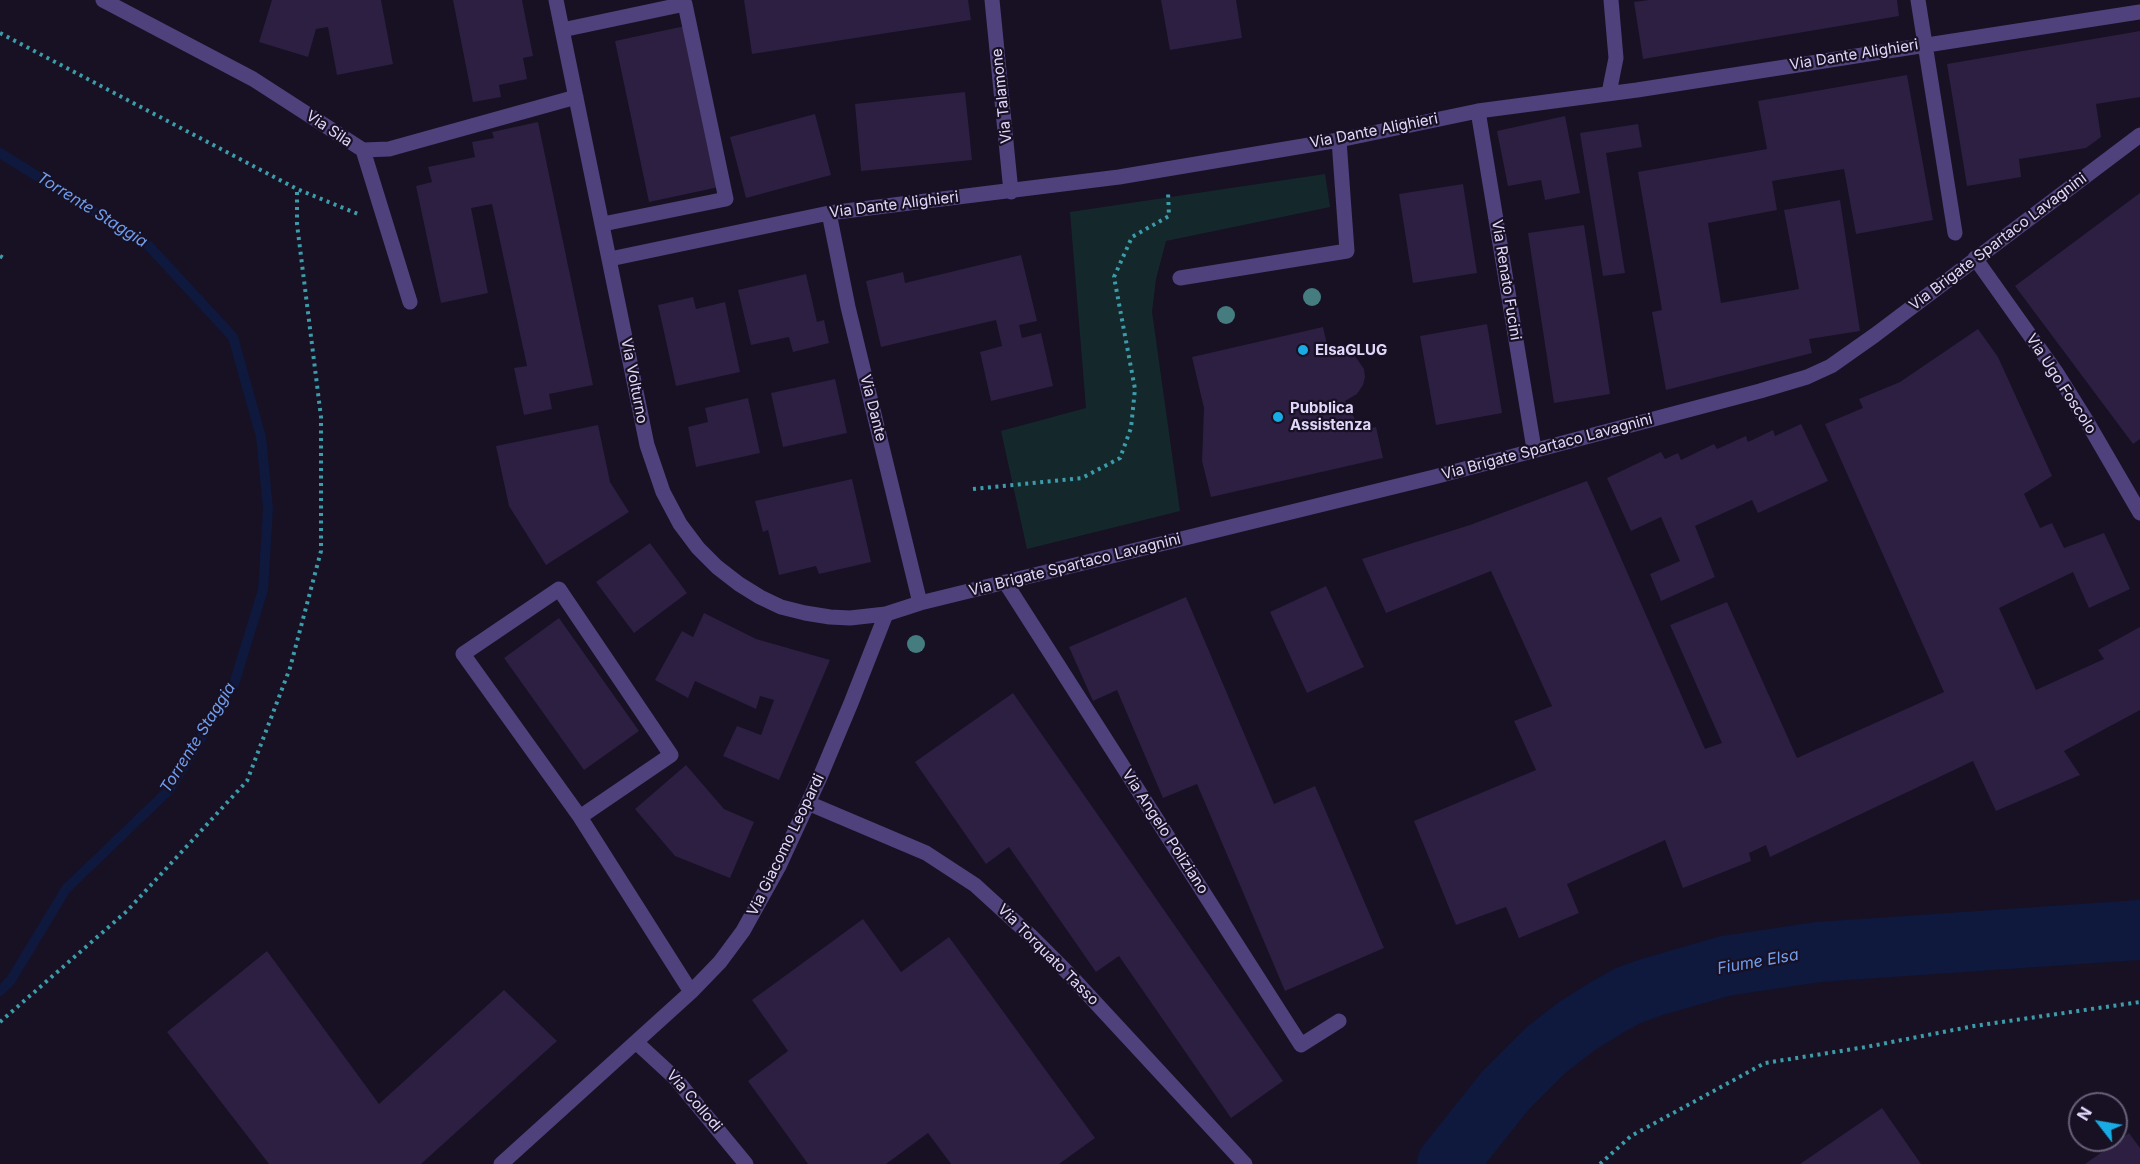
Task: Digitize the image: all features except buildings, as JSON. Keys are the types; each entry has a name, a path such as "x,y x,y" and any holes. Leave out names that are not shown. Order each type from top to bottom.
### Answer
{"street":[{"name":"Via Sila","path":"103,0 253,79 363,150 389,149 576,97"},
{"name":"Via Volturno","path":"556,0 651,459 668,504 689,537 707,559 760,597 781,607 830,617 885,614"},
{"name":"Via Talamone","path":"992,0 1011,192"},
{"path":"1609,93 1616,58 1611,0"},
{"path":"1918,0 1955,233"},
{"path":"562,30 686,4 726,199 603,224"},
{"name":"Via Dante Alighieri","path":"610,259 829,213 1011,192 1168,168 1339,140 1478,111 2140,12"},
{"name":"Via Renato Fucini","path":"1478,111 1534,449"},
{"name":"Via Brigate Spartaco Lavagnini","path":"885,614 920,603 1434,477 1760,391 1814,374 1855,350 2140,135"},
{"path":"1180,278 1347,251 1339,140"},
{"path":"363,150 410,302"},
{"name":"Via Dante","path":"829,213 856,340 920,603"},
{"name":"Via Ugo Foscolo","path":"1976,258 2060,379 2140,513"},
{"name":"Via Angelo Poliziano","path":"1005,582 1301,1045 1339,1021"},
{"path":"580,817 671,755 560,589 463,654 580,817 691,992"},
{"name":"Via Giacomo Leopardi","path":"501,1164 691,992 720,962 743,931 779,866 808,803 851,703 885,614"},
{"name":"Via Torquato Tasso","path":"808,803 926,853 975,885 1068,973 1245,1164"},
{"name":"Via Collodi","path":"637,1043 675,1078 746,1164"}],"path":[{"path":"0,33 297,189 387,226"},
{"path":"973,489 1082,478 1120,458 1131,428 1135,389 1113,278 1132,237 1169,216 1168,168"},
{"path":"0,1022 127,911 247,781 290,668 321,551 321,417 297,224 297,189"},
{"path":"0,256 4,259"},
{"path":"1600,1164 1631,1136 1765,1063 1866,1047 1974,1026 2140,1002"}],"green space":[{"path":"1325,174 1330,207 1166,241 1156,279 1152,312 1180,511 1027,549 1001,431 1086,408 1070,212"}],"waterway":[{"name":"Torrente Staggia","path":"0,153 148,245 233,337 261,437 268,509 263,590 234,684 170,789 66,889 11,980 0,991"},
{"name":"Fiume Elsa","path":"1447,1164 1505,1091 1546,1050 1577,1026 1606,1008 1627,996 1652,987 1725,966 1818,952 2140,930"}],"place":[{"name":"ElsaGLUG","path":"1303,350"},
{"name":"Pubblica Assistenza","path":"1278,417"}]}
